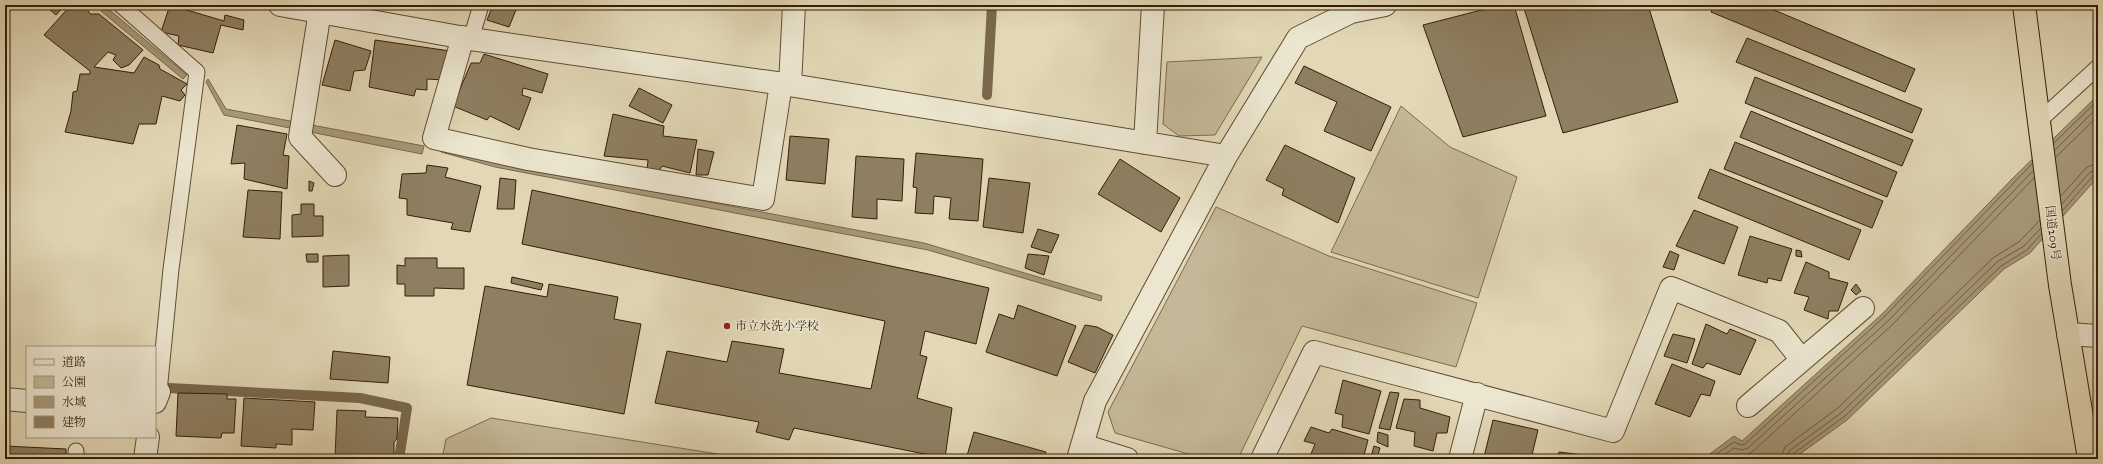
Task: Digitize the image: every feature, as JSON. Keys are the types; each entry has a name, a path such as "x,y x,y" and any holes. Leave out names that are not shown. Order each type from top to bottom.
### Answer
{"highway":[{"name":"国道209号","path":"2024,5 2054,241 2089,459"}],"street":[{"path":"280,5 467,38 785,85 1226,156"},
{"path":"467,38 434,138 528,159 763,200 785,85 794,5"},
{"path":"1145,143 1153,5"},
{"path":"1127,459 1080,452 1095,401 1226,156 1298,38 1351,12 1385,5"},
{"path":"320,11 300,137 335,175"},
{"path":"1262,459 1314,352 1613,431 1671,288 1779,330 1802,360"},
{"path":"1748,406 1863,308"},
{"path":"2068,334 2098,336"},
{"path":"1460,459 1477,394"},
{"path":"5,399 26,401"},
{"path":"145,459 148,438"}],"lane":[{"path":"121,5 198,72 171,269 157,397"},
{"path":"467,38 481,5"},
{"path":"2039,121 2098,66"}],"green space":[{"path":"1262,57 1215,135 1179,136 1163,124 1167,62"},
{"path":"1401,106 1450,147 1517,177 1478,298 1331,252"},
{"path":"1216,207 1329,256 1477,303 1456,367 1302,326 1238,459 1206,459 1115,433 1108,412"},
{"path":"491,418 749,459 442,459 446,439"}],"water":[{"path":"106,7 187,75 183,79 101,11"},
{"path":"208,79 226,109 424,146 422,154 224,115 206,82"},
{"path":"2098,95 2098,177 2030,253 2004,269 1847,420 1793,459 1703,459 1734,436 1742,441 1882,314 2012,179"},
{"path":"443,147 547,171 924,243 1102,296 1101,301 928,250 495,167 441,152"}],"building":[{"path":"54,5 63,7 56,15 49,9"},
{"path":"71,5 85,6 90,14 99,14 143,50 129,65 121,68 113,60 116,55 108,52 94,67 134,73 144,57 159,65 160,69 187,84 181,90 185,95 180,101 162,96 156,124 139,124 133,144 65,132 71,111 73,92 77,91 80,74 90,74 90,71 44,35"},
{"path":"170,5 224,21 225,15 244,20 243,30 221,25 213,53 178,45 179,36 161,32"},
{"path":"493,5 518,5 509,27 487,20"},
{"path":"1501,5 1514,5 1546,116 1463,137 1423,25"},
{"path":"1523,5 1648,5 1678,102 1563,133"},
{"path":"1714,5 1762,5 1915,69 1905,92 1711,12"},
{"path":"1747,38 1922,109 1912,133 1736,62"},
{"path":"335,40 371,51 365,70 354,71 350,91 322,85"},
{"path":"375,40 450,51 444,80 427,79 427,90 416,89 414,96 369,87"},
{"path":"484,54 548,74 542,93 523,88 522,95 531,98 519,130 490,116 487,120 453,106 471,63 480,63"},
{"path":"1304,66 1391,107 1371,151 1324,131 1337,102 1295,83"},
{"path":"1755,77 1913,140 1902,166 1745,103"},
{"path":"639,88 672,105 663,123 629,106"},
{"path":"1751,111 1897,172 1887,197 1740,137"},
{"path":"613,114 664,126 663,136 697,140 690,173 662,166 659,171 647,171 648,160 604,156"},
{"path":"237,125 287,134 283,155 289,156 287,189 244,179 245,163 231,164"},
{"path":"790,136 829,139 825,184 786,180"},
{"path":"1735,142 1883,201 1872,228 1724,169"},
{"path":"1285,145 1355,178 1338,223 1282,195 1284,189 1266,180"},
{"path":"698,149 714,152 708,175 696,175"},
{"path":"916,153 983,159 978,221 949,219 951,198 934,196 933,214 915,213 917,188 913,187"},
{"path":"856,156 904,159 902,201 877,199 877,219 852,217"},
{"path":"1120,159 1180,198 1161,232 1098,194"},
{"path":"427,165 448,168 445,177 481,186 470,232 451,229 453,223 407,215 407,199 399,198 402,174 426,173"},
{"path":"1710,169 1861,230 1849,260 1698,198"},
{"path":"500,178 516,180 514,209 497,209"},
{"path":"989,178 1030,183 1023,233 983,227"},
{"path":"309,181 314,183 312,191 309,191"},
{"path":"248,190 282,192 280,239 243,237"},
{"path":"532,190 989,288 976,344 925,331 920,355 927,357 917,398 952,408 945,458 794,428 789,440 756,432 759,422 655,403 667,351 727,362 732,341 784,349 779,373 871,389 885,321 522,244"},
{"path":"301,204 314,204 314,216 323,216 323,236 292,237 292,215 301,214"},
{"path":"1694,210 1738,227 1724,264 1676,246"},
{"path":"1038,229 1059,235 1051,253 1031,247"},
{"path":"1750,236 1792,249 1781,281 1768,278 1767,283 1738,275"},
{"path":"1796,250 1801,251 1802,257 1796,256"},
{"path":"1670,251 1679,255 1674,270 1663,267"},
{"path":"306,254 318,254 318,262 307,262"},
{"path":"1028,254 1049,256 1044,275 1025,268"},
{"path":"349,255 349,286 323,287 323,256"},
{"path":"405,258 437,258 437,268 464,268 464,289 434,288 434,296 405,296 405,284 397,284 397,265 405,266"},
{"path":"1806,262 1829,272 1829,278 1848,283 1838,311 1829,311 1828,319 1804,310 1809,297 1794,293"},
{"path":"512,277 543,284 541,290 511,283"},
{"path":"549,284 618,297 614,319 641,324 624,414 467,385 485,286 547,297"},
{"path":"1856,284 1861,291 1856,295 1851,290"},
{"path":"1018,305 1076,326 1057,376 986,352 999,314 1014,319"},
{"path":"1706,324 1727,334 1730,329 1756,340 1740,375 1707,363 1703,368 1692,364"},
{"path":"1085,325 1097,327 1113,335 1095,373 1068,362"},
{"path":"1673,334 1695,339 1687,363 1664,356"},
{"path":"333,351 390,357 388,383 330,379"},
{"path":"1672,364 1715,381 1710,396 1701,394 1690,417 1655,404"},
{"path":"1343,380 1381,391 1369,434 1342,427 1343,415 1335,413"},
{"path":"1390,392 1399,393 1390,430 1379,428"},
{"path":"178,393 227,394 227,399 236,399 234,433 222,433 221,438 176,436"},
{"path":"244,398 315,402 313,430 292,429 292,445 276,444 276,448 241,446"},
{"path":"1404,399 1420,400 1420,408 1450,417 1447,433 1437,433 1433,451 1414,446 1415,432 1396,428"},
{"path":"337,410 366,411 365,417 398,418 397,439 394,442 394,459 335,458"},
{"path":"1493,420 1538,430 1531,459 1484,457"},
{"path":"1311,427 1329,433 1332,429 1368,440 1363,459 1309,459 1315,444 1304,441"},
{"path":"974,432 1046,452 1044,459 966,459"},
{"path":"1378,432 1388,435 1388,447 1377,442"},
{"path":"5,446 66,449 66,459 5,459"},
{"path":"1374,446 1380,448 1377,458 1371,457"},
{"path":"1559,452 1600,457 1599,459 1558,459"}],"waterway":[{"path":"987,95 992,5"},
{"path":"169,388 360,398 407,408 399,459"}],"place":[{"name":"市立水洗小学校","path":"727,326"}]}
